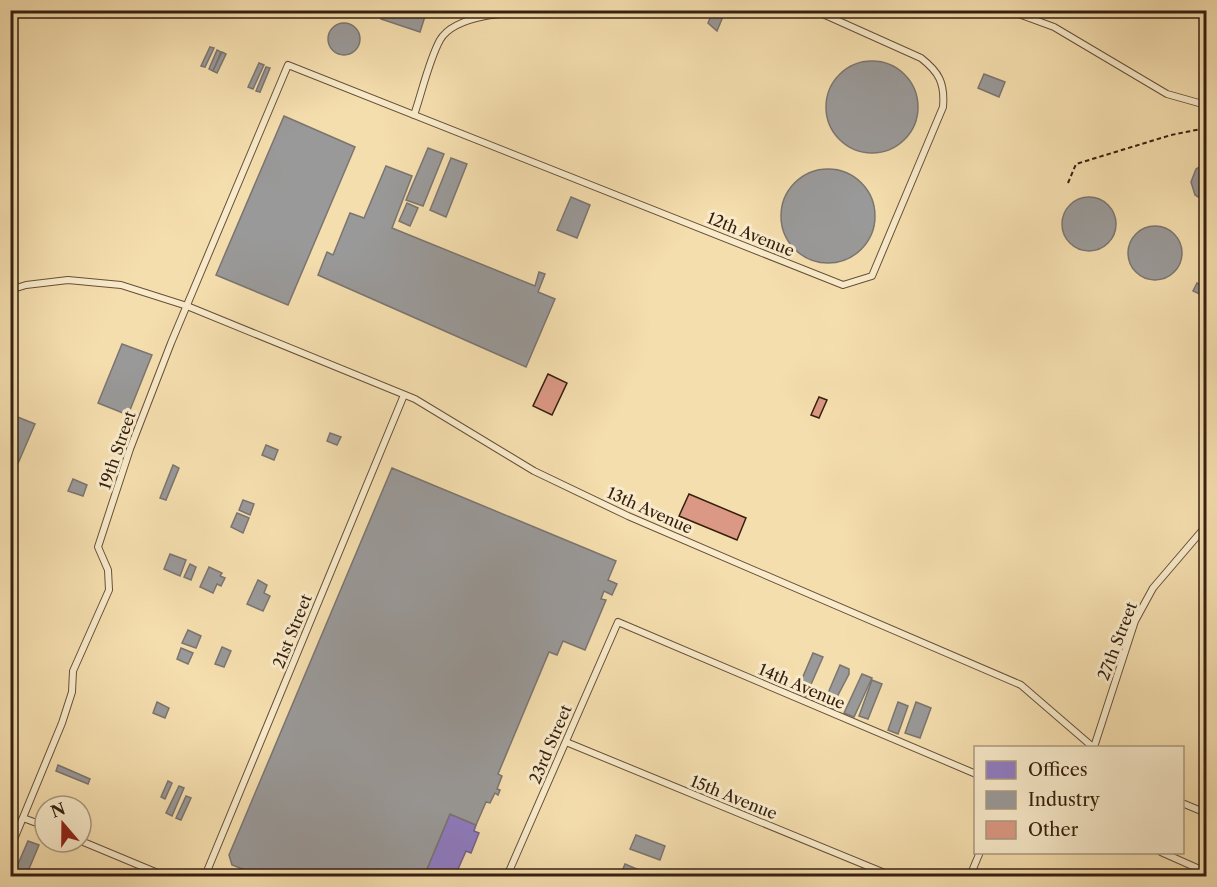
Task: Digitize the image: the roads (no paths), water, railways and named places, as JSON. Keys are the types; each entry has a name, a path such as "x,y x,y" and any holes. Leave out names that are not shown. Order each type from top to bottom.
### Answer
{"lane":[{"path":"414,115 441,39 452,28 465,20 481,16 568,10"},
{"name":"12th Avenue","path":"288,65 843,285 872,276 943,107 945,87 936,69 921,58 814,10"},
{"path":"1008,10 1054,27 1167,94 1206,105"},
{"name":"19th Street","path":"10,849 62,723 72,692 73,671 109,590 108,570 99,547 130,449 288,65"},
{"name":"13th Avenue","path":"10,290 26,285 68,280 121,285 187,306 404,395 534,471 628,516 1022,684 1093,746"},
{"name":"21st Street","path":"206,876 404,395"},
{"name":"27th Street","path":"1094,746 1135,621 1153,588 1206,526"},
{"name":"23rd Street","path":"507,876 618,622"},
{"name":"14th Avenue","path":"618,622 974,774"},
{"name":"15th Avenue","path":"566,742 892,876"},
{"path":"1184,804 1206,813"},
{"path":"24,818 33,821"},
{"path":"93,847 165,876"},
{"path":"970,876 979,854"},
{"path":"1166,854 1206,872"}]}
